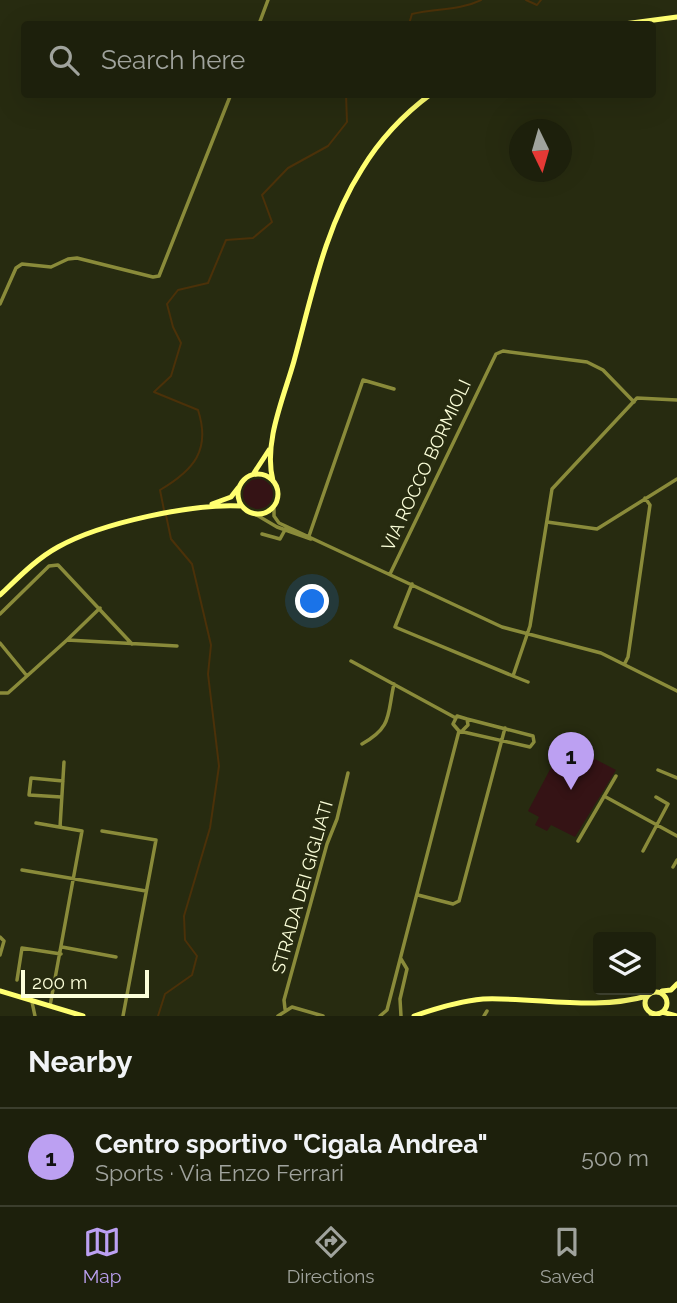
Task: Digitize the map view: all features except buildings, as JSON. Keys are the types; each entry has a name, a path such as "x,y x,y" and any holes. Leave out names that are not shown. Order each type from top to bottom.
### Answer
{"street":[{"path":"260,21 268,0"},
{"path":"647,21 677,17"},
{"path":"0,304 16,268 22,264 51,267 77,258 153,277 159,276 229,98"},
{"path":"286,528 275,519 274,506 278,491 270,469 272,444 323,252 338,214 361,170 380,142 427,98"},
{"name":"VIA ROCCO BORMIOLI","path":"390,574 494,356 503,351 580,359 599,368 634,402"},
{"path":"309,537 363,380 394,389"},
{"path":"513,676 528,635 552,489 634,402 644,396 677,400"},
{"path":"0,595 57,547 97,531 205,506 231,497 262,465 272,444"},
{"path":"251,475 263,475 273,481"},
{"path":"546,522 595,529 677,479"},
{"path":"240,486 242,506"},
{"path":"624,664 628,657 650,505 645,498"},
{"path":"205,506 242,506 502,627 601,653 677,691"},
{"path":"255,514 266,513 274,506"},
{"path":"262,534 278,540 286,528"},
{"path":"0,614 50,566 58,565 64,568 132,644"},
{"path":"412,584 395,627 528,682"},
{"path":"0,693 8,694 100,608"},
{"path":"67,640 177,646"},
{"path":"0,643 27,676"},
{"path":"351,661 455,717 461,715 467,719 533,736 534,742 530,747 461,730 453,724 455,717"},
{"path":"362,744 384,727 391,709 394,684"},
{"path":"380,1016 387,1010 461,730 468,725 467,719"},
{"path":"418,895 453,904 459,901 505,728"},
{"path":"60,827 64,762"},
{"path":"658,770 677,778"},
{"name":"STRADA DEI GIGLIATI","path":"285,1009 284,1000 348,773"},
{"path":"578,841 616,776"},
{"path":"61,797 29,795 31,778 63,781"},
{"path":"604,796 677,836"},
{"path":"643,851 668,804 656,797"},
{"path":"31,1001 35,1016 48,1005 61,954 82,831 36,823"},
{"path":"102,831 156,840 123,1016"},
{"path":"673,867 677,860"},
{"path":"22,870 146,891"},
{"path":"0,937 4,941 0,955"},
{"path":"62,947 116,957"},
{"path":"17,980 22,948 61,954"},
{"path":"401,959 407,969 400,999 401,1016"},
{"path":"401,1008 413,1016 452,1003 481,999 629,1001 677,986"},
{"path":"660,1014 677,986"},
{"path":"0,991 83,1016"},
{"path":"657,991 663,993 677,1014"},
{"path":"647,996 648,1011"},
{"path":"629,1001 648,1011 677,1014"},
{"path":"278,1016 285,1009 292,1007 323,1016"}],"shaded area":[{"path":"258,479 269,483 273,494 269,505 258,509 247,505 243,494 247,483"},
{"path":"564,743 616,770 575,837 551,825 547,831 535,825 539,817 528,811"}],"waterway":[{"path":"410,21 412,14 464,6 481,0"},
{"path":"526,0 537,5 541,0"},
{"path":"164,510 160,490 182,475 197,458 202,437 198,410 154,392 171,376 181,343 173,327 167,304 178,290 208,283 226,240 253,238 272,222 262,195 288,168 328,146 347,122 346,98"},
{"path":"158,1016 165,994 192,975 197,956 185,940 184,916 210,828 219,766 208,674 211,645 192,564 171,539 166,515"}],"place":[{"name":"Centro sportivo \"Cigala Andrea\"","path":"571,790"}]}
